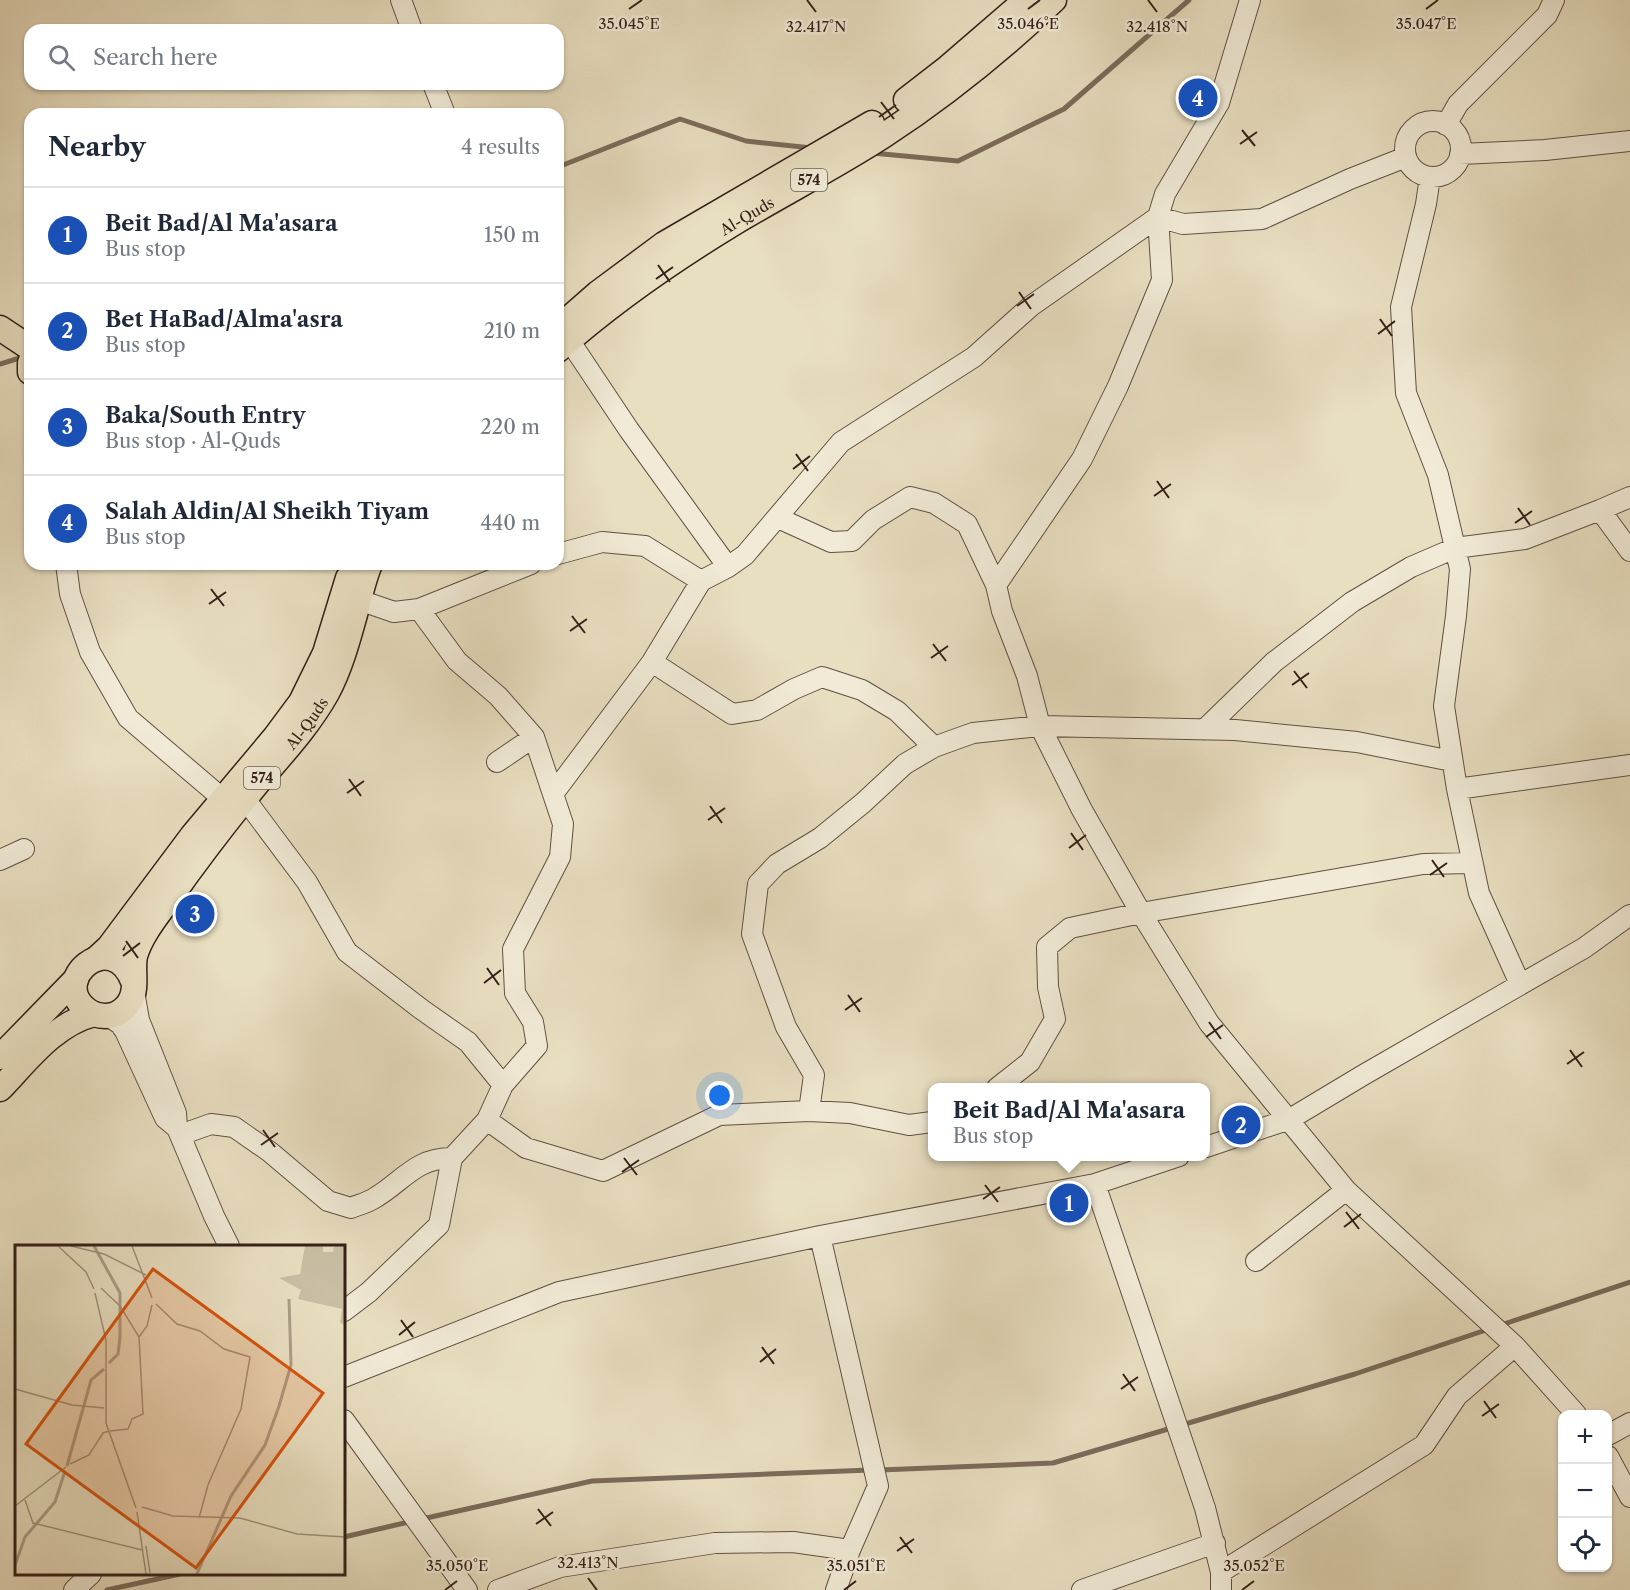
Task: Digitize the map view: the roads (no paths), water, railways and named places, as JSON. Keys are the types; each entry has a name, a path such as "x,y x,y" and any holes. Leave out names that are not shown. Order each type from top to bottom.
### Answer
{"main road":[{"name":"Al-Quds","path":"564,331 607,286 664,244 866,128 914,95 1026,0"},
{"name":"Al-Quds","path":"564,332 586,325 682,256 849,157 912,116 982,64 1054,0"},
{"path":"0,328 24,344"},
{"name":"Al-Quds","path":"134,986 135,957 151,925 188,873 275,737 301,702 325,653 352,570"},
{"name":"Al-Quds","path":"96,959 109,947 192,836 234,799 317,711 339,666 359,600 355,570"},
{"path":"96,959 101,957 116,960 129,971 134,986"},
{"name":"574","path":"0,1057 76,979 84,966 96,959"},
{"path":"76,979 75,991 78,1000 83,1007 101,1015"},
{"name":"574","path":"0,1089 54,1035 82,1017 116,1014 125,1008 131,1000 134,986"}],"street":[{"path":"400,0 410,24"},
{"path":"996,585 1082,459 1118,386 1162,280 1158,217 1166,194 1219,103 1250,0"},
{"path":"1446,125 1458,104 1547,15 1554,0"},
{"path":"434,90 438,108"},
{"path":"1437,122 1453,131 1458,139 1460,154 1456,165 1450,171 1442,176 1430,177 1416,172 1406,157 1405,148 1407,139 1419,125 1437,122"},
{"path":"1460,154 1545,150 1630,141"},
{"path":"1158,217 1183,224 1262,219 1350,179 1406,157"},
{"path":"1430,177 1426,204 1401,307 1406,393 1438,475 1460,569 1444,706 1457,789 1479,893 1520,984"},
{"path":"553,794 652,662 701,581 745,555 841,442 974,357 1031,306 1158,217"},
{"path":"564,333 629,430 728,567"},
{"path":"778,518 831,542 852,541 873,520 909,497 934,504 967,524 996,585 1002,612 1028,676 1040,726 1082,810 1141,914 1209,1023 1346,1190 1515,1346 1572,1410"},
{"path":"1204,730 1274,662 1352,602 1411,567 1455,548 1525,539 1630,497"},
{"path":"1600,510 1630,551"},
{"path":"564,552 602,542 645,546 701,581"},
{"path":"67,570 70,594 90,652 128,718 234,799 307,882 347,952 468,1042 503,1085"},
{"path":"359,600 394,612 419,609 516,570"},
{"path":"345,1310 369,1292 439,1225 453,1158 487,1120 503,1085 537,1046 533,1022 515,993 513,949 560,857 563,824 534,737 498,696 457,661 419,609"},
{"path":"652,662 732,714 757,711 794,689 822,677 862,690 897,711 934,747"},
{"path":"809,1111 814,1075 786,1027 752,934 758,884 777,864 820,838 863,803 905,764 934,747 973,733 1040,726 1234,730 1357,741 1452,761"},
{"path":"497,762 534,737"},
{"path":"1457,789 1630,765"},
{"path":"0,860 24,849"},
{"path":"1003,1083 1030,1062 1055,1019 1048,987 1047,947 1070,928 1423,864 1472,863"},
{"path":"1210,1147 1290,1119 1584,948 1630,915"},
{"path":"134,986 140,1020 177,1113 179,1131 228,1245"},
{"path":"101,1015 120,1024 125,1031 165,1118 179,1131"},
{"path":"487,1120 526,1148 603,1171 719,1115 809,1111 850,1113 909,1125 928,1123"},
{"path":"179,1131 211,1124 234,1127 270,1152 328,1201 351,1208 374,1198 409,1171 437,1158 453,1158"},
{"path":"345,1377 559,1292 820,1236 1095,1184 1164,1161"},
{"path":"1095,1184 1215,1543 1221,1581 1424,1444 1457,1396 1515,1346"},
{"path":"1256,1261 1346,1190"},
{"path":"820,1236 878,1486 850,1550 836,1590"},
{"path":"345,1421 467,1590"},
{"path":"1612,1433 1630,1423"},
{"path":"1612,1463 1630,1497"},
{"path":"498,1590 560,1567 716,1542 793,1542 850,1550"},
{"path":"1082,1590 1215,1543"},
{"path":"74,1590 91,1575"}],"waterway":[{"path":"872,153 958,161 1064,109 1189,0"},
{"path":"564,165 680,119 746,141 812,148"},
{"path":"0,364 24,357"},
{"path":"1501,1325 1630,1282"},
{"path":"880,1470 1053,1463 1355,1374 1489,1329"},
{"path":"422,1519 592,1481 870,1470"},
{"path":"345,1537 413,1521"},
{"path":"107,1590 175,1575"}],"place":[{"name":"Salah Aldin/Al Sheikh Tiyam","path":"1198,98"},
{"name":"Baka/South Entry","path":"195,914"},
{"name":"Bet HaBad/Alma'asra","path":"1241,1125"},
{"name":"Beit Bad/Al Ma'asara","path":"1069,1203"}]}
